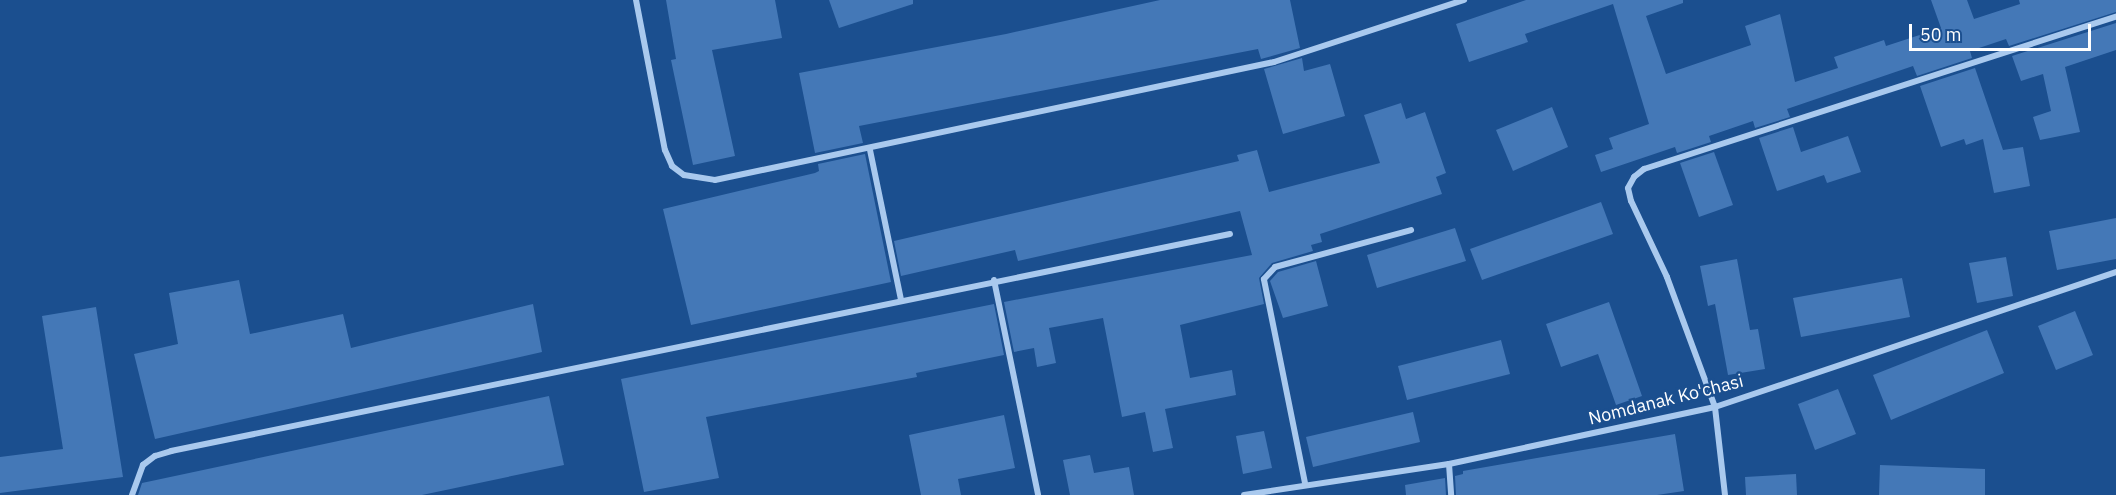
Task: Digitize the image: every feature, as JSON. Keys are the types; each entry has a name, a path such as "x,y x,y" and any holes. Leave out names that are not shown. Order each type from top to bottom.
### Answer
{"street":[{"path":"636,0 665,150 672,166 684,175 715,180 870,150 1274,62 1464,0"},
{"path":"1725,495 1715,407 1667,277 1631,201 1628,188 1634,177 1644,169 2116,17"},
{"path":"870,150 901,300"},
{"path":"1305,483 1264,279 1275,267 1410,230"},
{"path":"132,495 143,465 171,451 994,280 1230,234"},
{"name":"Nomdanak Ko'chasi","path":"1244,495 1305,483 1449,464 1715,407 2116,272"},
{"path":"994,280 1038,495"},
{"path":"1449,464 1451,495"}],"building":[{"path":"666,0 775,0 782,38 712,50 735,156 693,165 671,60 676,59"},
{"path":"829,0 913,0 913,4 839,28"},
{"path":"1160,0 1290,0 1300,48 1261,59 1258,49 859,126 863,143 815,153 799,73 1006,34"},
{"path":"1526,0 1683,0 1683,3 1646,16 1666,74 1751,45 1745,26 1780,14 1795,82 1838,68 1834,57 1884,40 1886,46 1941,28 1931,0 1967,0 1974,19 2020,4 2019,0 2116,0 2116,12 2009,46 2006,39 1970,51 1972,58 1917,76 1913,66 1787,109 1790,117 1755,128 1753,121 1709,136 1711,142 1677,153 1675,147 1601,172 1595,155 1613,149 1609,138 1649,124 1613,4 1525,34 1528,42 1469,62 1456,24"},
{"path":"2116,23 2116,50 2065,67 2080,132 2040,140 2033,117 2051,111 2043,74 2021,81 2012,56"},
{"path":"1302,58 1304,71 1330,64 1345,116 1283,134 1264,69"},
{"path":"1975,68 2003,150 2023,147 2030,186 1994,193 1983,139 1966,145 1964,139 1941,147 1920,86"},
{"path":"1401,103 1406,119 1425,112 1446,173 1436,177 1442,194 1320,234 1322,242 1311,245 1313,251 1272,263 1259,278 1264,304 1180,325 1190,378 1232,370 1236,395 1165,409 1173,448 1153,452 1145,412 1122,417 1103,318 1049,328 1056,363 1037,367 1034,348 1014,352 1004,302 1252,255 1240,211 1018,261 1015,250 901,276 894,241 1239,161 1237,155 1257,150 1269,192 1380,163 1364,115"},
{"path":"1552,107 1568,147 1513,171 1496,130"},
{"path":"1793,127 1801,152 1848,136 1861,172 1827,183 1824,175 1777,191 1759,138"},
{"path":"1714,152 1733,205 1699,217 1680,163"},
{"path":"865,154 891,282 691,325 663,209 815,173 819,171 818,164"},
{"path":"1601,202 1613,234 1482,280 1470,249"},
{"path":"2116,218 2116,259 2057,270 2049,231"},
{"path":"1455,228 1466,261 1377,288 1367,255"},
{"path":"2006,257 2013,296 1977,303 1969,263"},
{"path":"1737,259 1750,330 1758,329 1765,369 1728,375 1715,304 1708,306 1700,266"},
{"path":"1316,261 1328,306 1283,318 1270,281 1278,272"},
{"path":"1902,278 1910,317 1801,337 1793,298"},
{"path":"239,280 250,334 343,314 351,348 533,304 542,352 155,439 134,354 178,344 169,293"},
{"path":"1609,302 1642,396 1616,405 1598,354 1561,367 1546,324"},
{"path":"994,304 1004,355 916,373 917,377 706,417 719,478 644,492 621,379"},
{"path":"96,307 123,477 0,493 0,457 63,449 42,316"},
{"path":"2075,311 2093,355 2056,370 2038,326"},
{"path":"1987,330 2004,373 1891,420 1873,375"},
{"path":"1501,340 1510,374 1407,400 1398,366"},
{"path":"1838,389 1856,434 1815,450 1798,404"},
{"path":"549,396 564,465 422,495 138,495 142,483"},
{"path":"1413,412 1420,442 1313,467 1306,437"},
{"path":"1004,415 1015,468 958,479 961,495 921,495 909,435"},
{"path":"1264,431 1272,468 1243,474 1236,436"},
{"path":"1675,434 1684,491 1657,495 1456,495 1455,476 1463,474 1463,471"},
{"path":"1090,455 1094,473 1129,467 1134,495 1070,495 1063,460"},
{"path":"1880,465 1985,469 1985,495 1879,495"},
{"path":"1796,474 1797,495 1746,495 1745,477"},
{"path":"1445,478 1446,495 1406,495 1405,485"}]}
